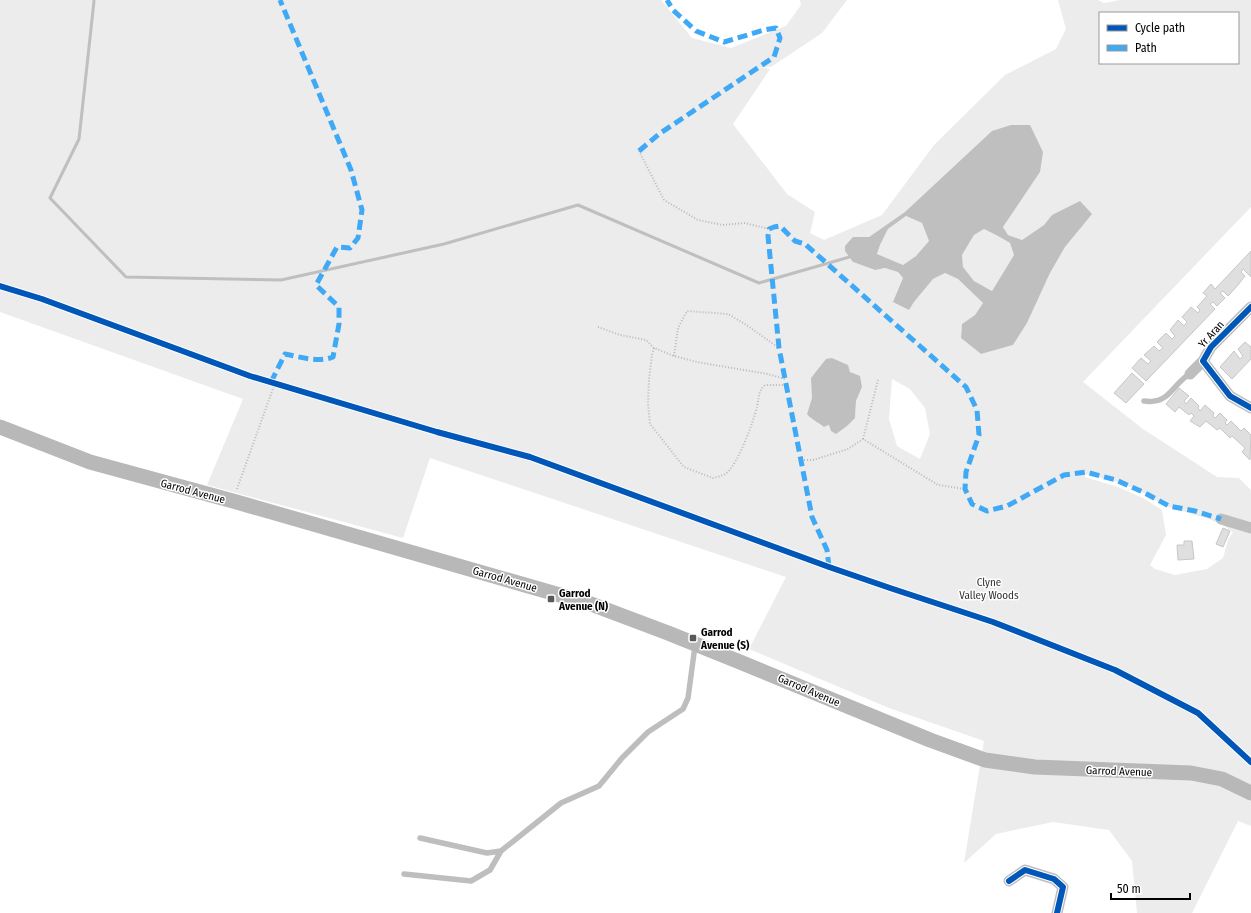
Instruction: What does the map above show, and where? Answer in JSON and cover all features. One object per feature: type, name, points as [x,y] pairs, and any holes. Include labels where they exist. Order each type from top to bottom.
[{"type":"main road","name":"Garrod Avenue","points":[[0,427],[90,462],[233,501],[591,604],[695,644],[930,740],[985,760],[1036,767],[1191,773],[1222,779],[1251,793]]},
{"type":"street","name":"Yr Aran","points":[[1190,374],[1202,361],[1211,347],[1251,307]]},
{"type":"street","name":"Yr Aran","points":[[1202,361],[1230,396],[1251,408]]},
{"type":"street","points":[[1221,519],[1251,528]]},
{"type":"street","points":[[1009,881],[1025,870],[1054,879],[1063,887],[1057,913]]},
{"type":"lane","points":[[1144,401],[1155,402],[1164,398],[1185,376],[1190,374]]},
{"type":"lane","points":[[404,874],[471,881],[490,870],[501,851],[561,803],[599,786],[622,758],[648,732],[683,710],[688,698],[695,644]]},
{"type":"lane","points":[[420,838],[487,853],[501,851]]},
{"type":"path","points":[[639,151],[664,200],[698,220],[723,226],[746,223],[770,229]]},
{"type":"path","points":[[674,356],[678,328],[687,311],[728,314],[779,348]]},
{"type":"path","points":[[598,327],[620,335],[646,340],[654,348],[674,356],[697,362],[768,374],[785,379]]},
{"type":"path","points":[[654,348],[649,379],[648,403],[650,424],[684,467],[708,477],[713,478],[726,473],[737,458],[746,440],[757,408],[760,389],[765,385],[786,385]]},
{"type":"path","points":[[801,460],[813,460],[848,449],[864,439],[878,380]]},
{"type":"path","points":[[233,501],[273,383],[283,385]]},
{"type":"path","points":[[864,439],[938,485],[965,489]]},
{"type":"green space","name":"Clyne Valley Woods","points":[[0,0],[661,0],[692,38],[731,48],[786,26],[801,5],[800,0],[847,0],[822,33],[771,67],[761,67],[770,69],[733,124],[787,194],[815,212],[810,233],[824,240],[882,215],[934,145],[1005,75],[1056,49],[1066,29],[1058,0],[1098,0],[1104,3],[1120,0],[1251,0],[1251,207],[1083,382],[1143,429],[1217,477],[1239,478],[1251,490],[1251,826],[1238,821],[1192,913],[1137,913],[1132,861],[1109,830],[1053,822],[996,834],[964,863],[984,741],[889,708],[749,649],[786,577],[430,458],[403,538],[207,485],[243,399],[0,312]],"holes":[[[1040,172],[1003,227],[1008,235],[1022,240],[1044,225],[1052,215],[1091,214],[1065,247],[1050,273],[1027,323],[1013,345],[981,354],[961,338],[962,324],[975,315],[983,303],[958,279],[945,273],[933,279],[909,310],[900,287],[903,278],[898,272],[885,268],[874,270],[853,262],[853,237],[869,237],[906,212]],[[832,358],[847,365],[850,372],[862,387],[856,401],[855,418],[824,427],[807,414],[812,398]],[[892,379],[910,389],[925,408],[930,434],[920,459],[897,446],[889,419]],[[1085,474],[1117,482],[1140,491],[1165,506],[1209,519],[1223,525],[1233,532],[1228,540],[1223,558],[1207,569],[1175,575],[1155,569],[1150,565],[1166,535],[1162,510],[1143,498],[1118,487],[1085,477]]]},
{"type":"green space","points":[[906,216],[922,223],[929,241],[916,256],[903,265],[877,255],[888,229]]},
{"type":"green space","points":[[984,229],[1010,243],[1014,255],[992,291],[974,281],[963,268],[962,255],[974,235]]},
{"type":"shaded area","points":[[1011,125],[1030,125],[1043,152],[1040,172],[1003,227],[1008,235],[1022,240],[1044,225],[1052,215],[1080,201],[1092,214],[1065,247],[1050,273],[1027,323],[1013,345],[981,354],[961,338],[962,324],[975,315],[983,303],[958,279],[945,273],[933,279],[909,310],[893,302],[903,278],[898,272],[885,268],[875,270],[853,262],[845,251],[845,246],[853,237],[869,237],[905,212],[992,131]],"holes":[[[906,216],[922,223],[929,241],[916,256],[903,265],[877,254],[888,229]],[[984,229],[1010,243],[1014,255],[992,291],[974,281],[963,267],[962,255],[974,235]]]},
{"type":"shaded area","points":[[832,358],[848,365],[850,372],[860,376],[862,387],[856,401],[855,418],[836,434],[831,431],[829,425],[824,427],[807,414],[812,398],[811,378],[826,359]]},
{"type":"building","points":[[1251,251],[1251,277],[1243,269],[1241,272],[1245,276],[1238,285],[1228,296],[1223,291],[1220,293],[1225,298],[1217,306],[1213,302],[1210,304],[1215,309],[1146,381],[1132,368],[1141,358],[1148,364],[1151,361],[1144,355],[1154,346],[1159,351],[1163,348],[1157,342],[1166,333],[1172,339],[1175,336],[1170,330],[1178,320],[1184,326],[1187,322],[1182,317],[1191,307],[1198,313],[1200,310],[1197,307],[1207,296],[1203,293],[1211,284],[1215,289]]},
{"type":"building","points":[[1245,342],[1251,347],[1251,359],[1232,379],[1220,367],[1234,351],[1240,359],[1243,356],[1238,349]]},
{"type":"building","points":[[1132,373],[1144,384],[1126,403],[1114,393]]},
{"type":"building","points":[[1179,388],[1189,396],[1184,401],[1186,404],[1191,398],[1199,406],[1198,408],[1200,411],[1205,405],[1214,413],[1213,416],[1215,418],[1220,413],[1227,420],[1225,423],[1227,425],[1231,421],[1241,431],[1244,428],[1251,435],[1250,460],[1242,452],[1245,448],[1232,436],[1230,438],[1220,428],[1217,430],[1206,421],[1200,427],[1190,421],[1194,416],[1191,413],[1189,415],[1179,407],[1175,412],[1166,404]]},
{"type":"building","points":[[1223,528],[1230,531],[1223,547],[1216,544]]},
{"type":"building","points":[[1184,541],[1192,541],[1194,559],[1178,560],[1177,545],[1184,545]]},
{"type":"waterway","points":[[94,1],[79,139],[50,198],[126,277],[281,280],[444,244],[578,205],[759,283],[853,256]]},
{"type":"marked path","points":[[271,382],[285,354],[315,359],[327,359],[333,357],[339,324],[339,307],[316,285],[337,247],[350,248],[358,238],[362,210],[351,170],[280,0]]},
{"type":"marked path","points":[[639,151],[659,134],[774,57],[780,38],[776,28],[724,42],[696,31],[673,10],[667,0]]},
{"type":"marked path","points":[[829,567],[827,550],[812,517],[779,348],[768,236],[769,229],[780,226],[795,241],[805,244],[966,387],[977,410],[979,435],[966,472],[965,489],[972,504],[987,511],[1007,506],[1064,475],[1086,472],[1116,480],[1169,506],[1195,511],[1221,519]]},
{"type":"cycle path","points":[[0,286],[42,299],[250,376],[437,432],[530,457],[829,567],[993,622],[1115,670],[1198,713],[1251,762]]},
{"type":"cycle path","points":[[1251,307],[1211,347],[1203,361],[1230,396],[1251,408]]},
{"type":"cycle path","points":[[1009,881],[1025,870],[1054,879],[1063,887],[1057,913]]},
{"type":"place","name":"Garrod Avenue (N)","points":[[551,599]]},
{"type":"place","name":"Garrod Avenue (S)","points":[[693,638]]}]
